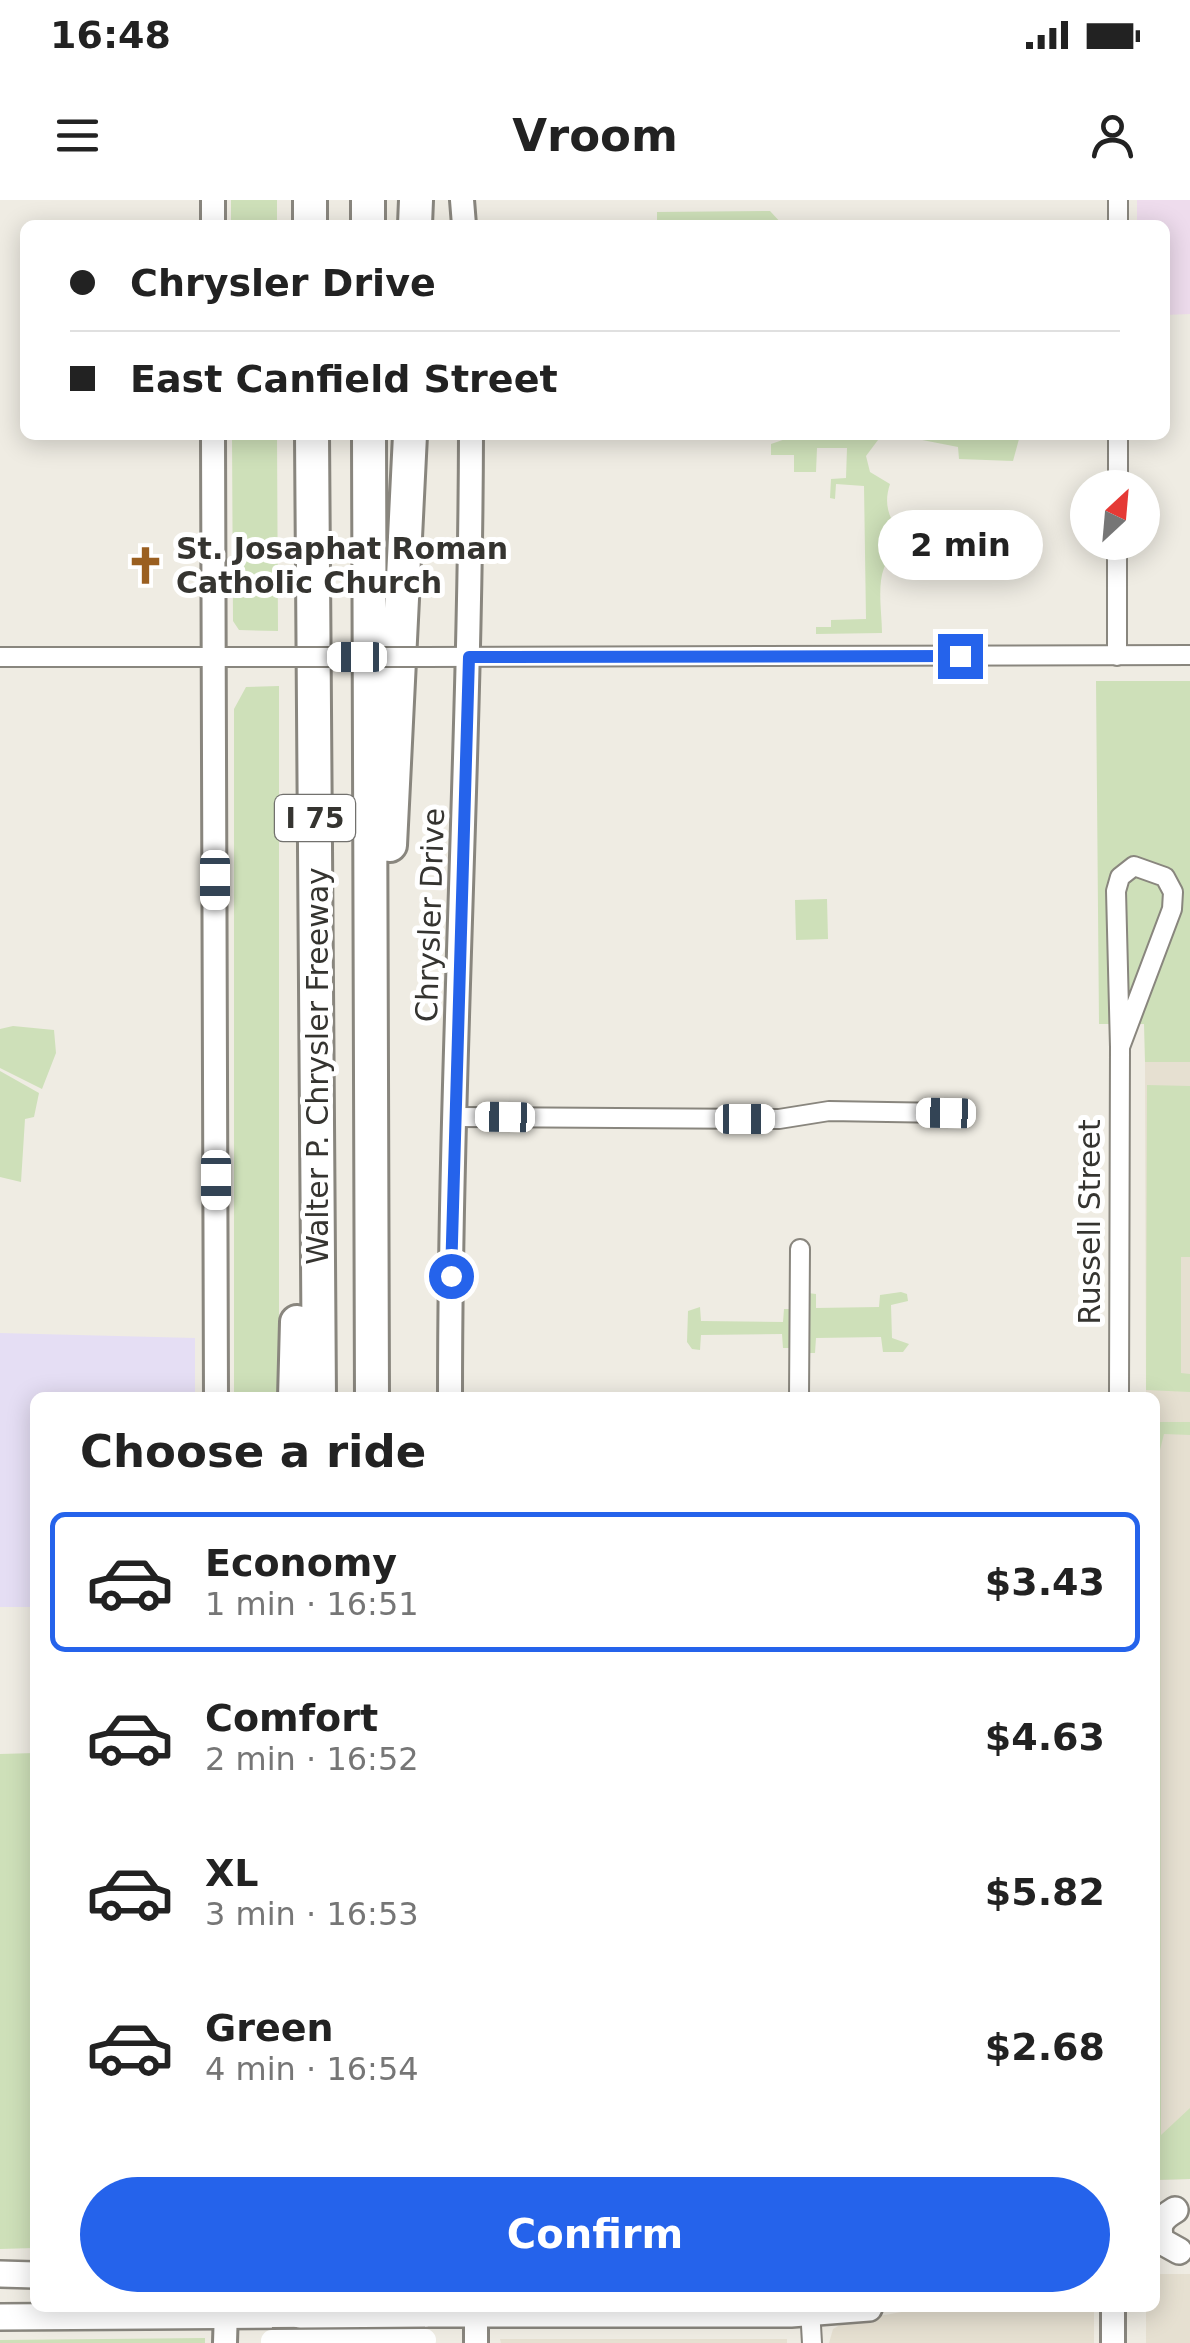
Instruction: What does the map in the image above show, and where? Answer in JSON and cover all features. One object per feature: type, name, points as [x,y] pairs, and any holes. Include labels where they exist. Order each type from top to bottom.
[{"type":"highway","name":"Walter P. Chrysler Freeway","points":[[312,440],[319,1392]]},
{"type":"highway","name":"Walter P. Chrysler Freeway","points":[[369,440],[372,1392]]},
{"type":"highway","points":[[370,947],[391,839],[410,440]]},
{"type":"highway","points":[[295,1392],[298,1280],[319,1202]]},
{"type":"highway","points":[[320,2312],[320,2343]]},
{"type":"highway","points":[[377,2312],[377,2343]]},
{"type":"main road","points":[[0,2274],[30,2274]]},
{"type":"main road","points":[[0,2317],[226,2312],[268,2333],[450,2312]]},
{"type":"street","points":[[213,440],[216,1392]]},
{"type":"street","name":"Chrysler Drive","points":[[450,1392],[453,1116],[469,657],[471,440]]},
{"type":"street","points":[[1118,440],[1118,470]]},
{"type":"street","points":[[1117,560],[1118,656]]},
{"type":"street","points":[[0,657],[1190,656]]},
{"type":"street","name":"Russell Street","points":[[1120,1047],[1172,909],[1173,892],[1165,877],[1150,868],[1134,866],[1120,877],[1116,891],[1120,1392]]},
{"type":"street","points":[[453,1116],[779,1119],[830,1111],[946,1113]]},
{"type":"street","points":[[799,1392],[800,1249]]},
{"type":"street","points":[[225,2343],[226,2312]]},
{"type":"street","points":[[476,2312],[476,2343]]},
{"type":"street","points":[[811,2312],[812,2343]]},
{"type":"street","points":[[1113,2343],[1114,2312]]},
{"type":"street","points":[[268,2333],[433,2341]]},
{"type":"shaded area","points":[[1137,200],[1190,200],[1190,314],[1170,315],[1170,220],[1137,220]]},
{"type":"shaded area","points":[[1145,1062],[1190,1062],[1190,2179],[1160,2180],[1160,1392],[1146,1392]]},
{"type":"shaded area","points":[[0,1333],[195,1338],[195,1392],[30,1392],[30,1607],[0,1607]]},
{"type":"shaded area","points":[[1160,2274],[1190,2274],[1190,2343],[1146,2343],[1146,2312],[1160,2312]]},
{"type":"shaded area","points":[[901,2312],[1094,2312],[1094,2343],[829,2343],[833,2329],[845,2322]]},
{"type":"shaded area","points":[[500,2339],[787,2339],[787,2343],[501,2343]]},
{"type":"green space","points":[[231,200],[277,200],[277,220],[231,220]]},
{"type":"green space","points":[[770,211],[778,220],[657,220],[657,212]]},
{"type":"green space","points":[[232,440],[277,440],[278,631],[239,630],[233,621]]},
{"type":"green space","points":[[783,440],[878,440],[866,456],[870,472],[890,484],[888,509],[901,532],[921,532],[915,545],[893,557],[884,568],[880,591],[882,633],[816,634],[816,627],[831,627],[831,620],[866,619],[864,486],[836,484],[835,499],[830,498],[831,479],[846,478],[847,448],[817,448],[816,472],[794,472],[794,455],[771,455],[771,444]]},
{"type":"green space","points":[[922,440],[1019,440],[1013,461],[959,459],[958,447]]},
{"type":"green space","points":[[1096,681],[1190,681],[1190,1062],[1145,1062],[1144,1024],[1099,1024]]},
{"type":"green space","points":[[279,686],[279,1392],[234,1392],[234,709],[246,687]]},
{"type":"green space","points":[[827,899],[828,939],[796,940],[795,900]]},
{"type":"green space","points":[[13,1026],[54,1030],[56,1053],[42,1089],[0,1068],[0,1029]]},
{"type":"green space","points":[[0,1071],[39,1093],[34,1117],[25,1119],[21,1182],[0,1177]]},
{"type":"green space","points":[[1147,1085],[1190,1086],[1190,1257],[1181,1257],[1181,1373],[1190,1374],[1190,1392],[1146,1390]]},
{"type":"green space","points":[[808,1293],[816,1294],[816,1308],[879,1307],[880,1295],[907,1294],[908,1301],[891,1305],[892,1338],[909,1344],[903,1352],[883,1352],[881,1337],[816,1338],[815,1353],[808,1353]]},
{"type":"green space","points":[[700,1307],[701,1321],[783,1322],[784,1309],[792,1309],[792,1348],[783,1348],[782,1334],[701,1335],[700,1350],[692,1349],[687,1342],[688,1311]]},
{"type":"green space","points":[[1160,1422],[1190,1422],[1190,1435],[1164,1434],[1160,1450]]},
{"type":"green space","points":[[1160,1450],[1161,2135],[1190,2108],[1190,2179],[1160,2180]]},
{"type":"green space","points":[[30,1753],[30,2248],[0,2249],[0,1754]]},
{"type":"green space","points":[[205,2338],[205,2343],[0,2343],[0,2340]]},
{"type":"place","name":"St. Josaphat Roman Catholic Church","points":[[146,565]]},
{"type":"route","points":[[451,1276],[469,657],[960,656]]}]
